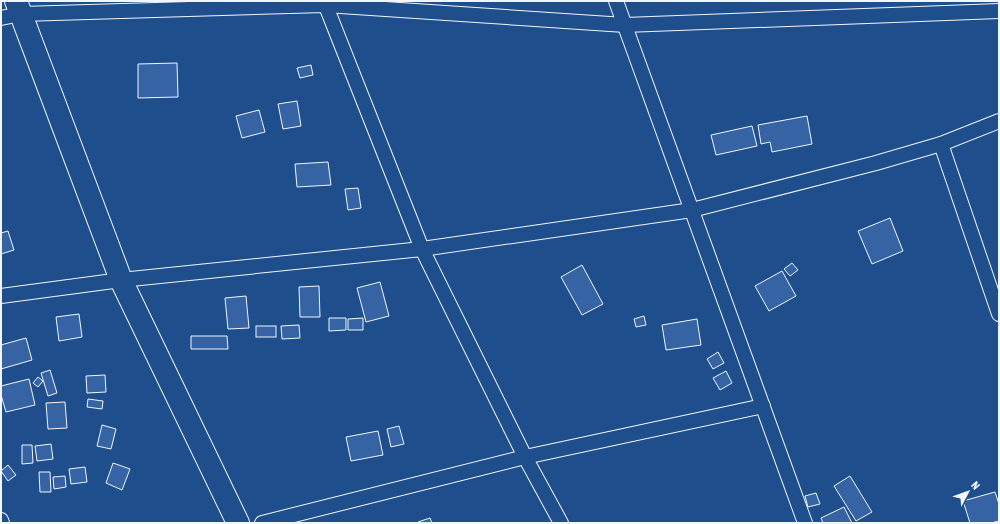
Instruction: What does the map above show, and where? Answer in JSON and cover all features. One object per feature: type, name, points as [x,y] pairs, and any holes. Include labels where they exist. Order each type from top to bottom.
[{"type":"highway","points":[[13,11],[122,280],[238,523]]},
{"type":"street","points":[[616,1],[805,523]]},
{"type":"street","points":[[325,3],[422,249],[525,457],[561,523]]},
{"type":"street","points":[[13,11],[325,3],[625,25],[999,11]]},
{"type":"street","points":[[1,296],[122,280],[422,249],[692,210],[876,163],[941,144],[999,121]]},
{"type":"street","points":[[941,144],[999,314]]},
{"type":"street","points":[[262,523],[525,457],[763,406]]},
{"type":"building","points":[[177,63],[178,97],[138,98],[138,64]]},
{"type":"building","points":[[311,65],[313,75],[300,78],[297,68]]},
{"type":"building","points":[[297,101],[301,126],[283,129],[278,104]]},
{"type":"building","points":[[259,110],[265,132],[242,138],[236,116]]},
{"type":"building","points":[[807,116],[812,144],[772,152],[770,142],[761,144],[758,125]]},
{"type":"building","points":[[752,126],[757,146],[716,155],[711,135]]},
{"type":"building","points":[[328,162],[331,185],[297,187],[295,164]]},
{"type":"building","points":[[358,188],[361,208],[348,210],[345,189]]},
{"type":"building","points":[[890,218],[903,251],[872,264],[858,231]]},
{"type":"building","points":[[8,231],[14,250],[1,254],[1,233]]},
{"type":"building","points":[[792,263],[798,270],[790,276],[784,269]]},
{"type":"building","points":[[582,265],[603,304],[582,315],[561,277]]},
{"type":"building","points":[[782,271],[796,296],[769,311],[755,286]]},
{"type":"building","points":[[380,282],[389,316],[366,322],[357,288]]},
{"type":"building","points":[[319,286],[320,317],[300,317],[299,287]]},
{"type":"building","points":[[246,296],[249,328],[228,329],[225,298]]},
{"type":"building","points":[[79,314],[82,337],[59,341],[56,317]]},
{"type":"building","points":[[644,316],[646,325],[636,327],[634,319]]},
{"type":"building","points":[[329,318],[346,318],[346,330],[329,331]]},
{"type":"building","points":[[363,318],[363,330],[348,330],[348,319]]},
{"type":"building","points":[[697,319],[701,345],[666,350],[662,325]]},
{"type":"building","points":[[299,325],[300,338],[282,339],[281,326]]},
{"type":"building","points":[[256,326],[276,326],[276,337],[256,337]]},
{"type":"building","points":[[191,336],[227,336],[228,349],[191,349]]},
{"type":"building","points":[[26,338],[32,360],[1,369],[1,345]]},
{"type":"building","points":[[718,352],[724,363],[713,369],[707,359]]},
{"type":"building","points":[[50,370],[57,393],[48,396],[41,373]]},
{"type":"building","points":[[726,371],[732,383],[720,390],[713,378]]},
{"type":"building","points":[[105,375],[106,392],[87,393],[86,376]]},
{"type":"building","points":[[38,377],[43,381],[38,387],[33,383]]},
{"type":"building","points":[[29,379],[35,405],[6,412],[1,395],[1,386]]},
{"type":"building","points":[[88,399],[103,401],[102,409],[87,407]]},
{"type":"building","points":[[65,402],[67,428],[48,429],[46,403]]},
{"type":"building","points":[[102,425],[116,429],[111,449],[97,446]]},
{"type":"building","points":[[399,426],[404,444],[391,447],[387,429]]},
{"type":"building","points":[[378,431],[383,455],[351,461],[346,437]]},
{"type":"building","points":[[51,444],[53,459],[37,461],[35,446]]},
{"type":"building","points":[[22,445],[32,445],[33,463],[22,464]]},
{"type":"building","points":[[113,463],[130,469],[122,490],[106,483]]},
{"type":"building","points":[[8,465],[16,475],[8,481],[1,471]]},
{"type":"building","points":[[85,467],[87,482],[71,484],[69,469]]},
{"type":"building","points":[[39,472],[50,472],[51,492],[40,492]]},
{"type":"building","points":[[65,476],[66,487],[54,489],[53,477]]},
{"type":"building","points":[[850,476],[872,512],[856,521],[834,486]]},
{"type":"building","points":[[995,492],[999,504],[999,521],[991,523],[970,523],[963,501]]},
{"type":"building","points":[[816,493],[820,504],[808,507],[805,496]]},
{"type":"building","points":[[844,507],[852,523],[823,523],[821,518]]},
{"type":"building","points":[[430,518],[432,523],[418,523],[418,522]]}]
